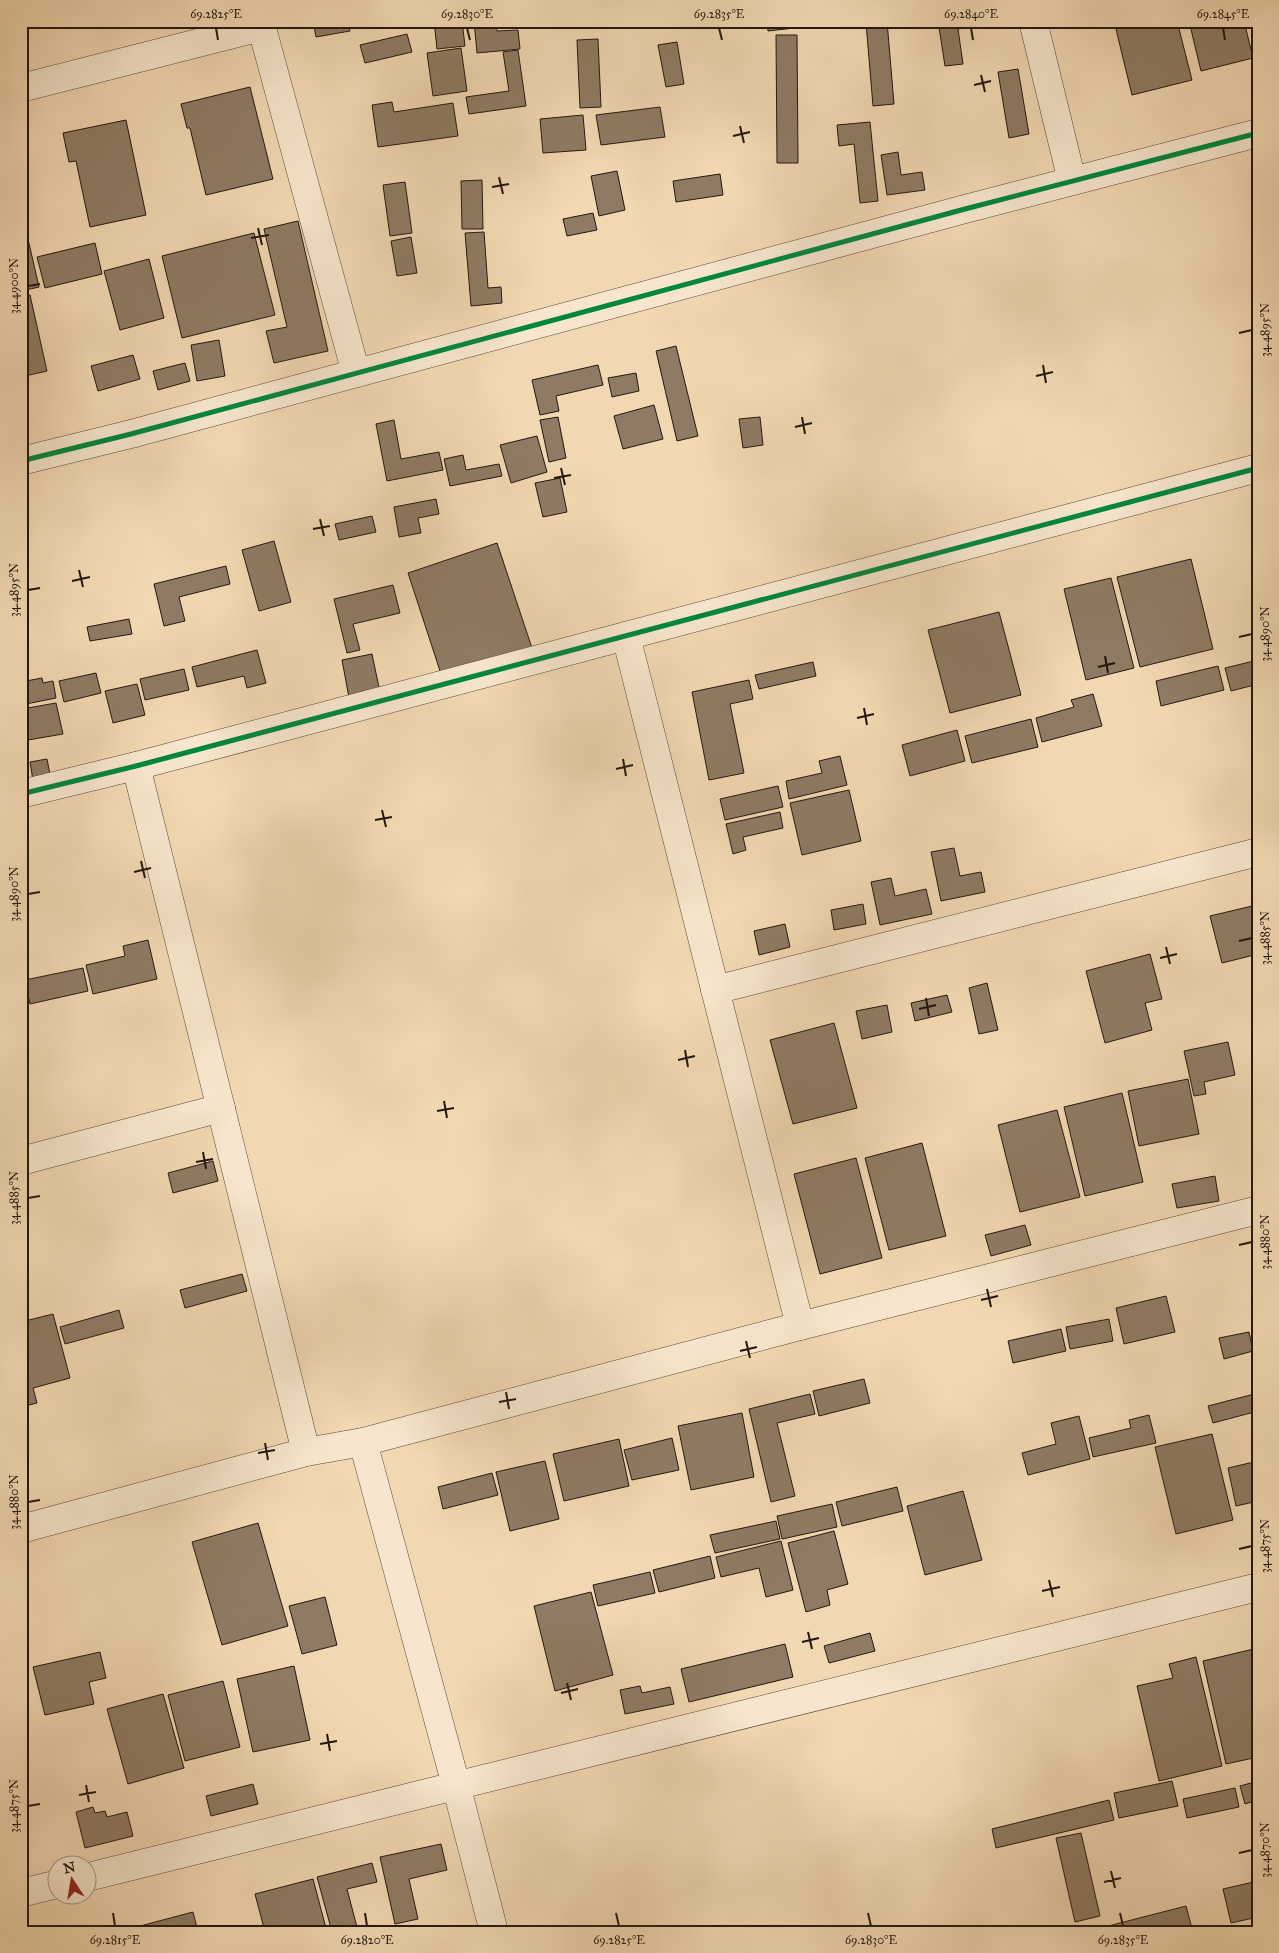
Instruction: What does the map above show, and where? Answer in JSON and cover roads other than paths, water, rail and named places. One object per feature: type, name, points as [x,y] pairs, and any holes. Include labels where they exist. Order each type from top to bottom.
[{"type":"street","points":[[1033,21],[1072,181]]},
{"type":"street","points":[[21,88],[261,24],[356,373]]},
{"type":"street","points":[[21,461],[131,434],[1072,181],[1258,133]]},
{"type":"street","points":[[21,794],[136,766],[1258,468]]},
{"type":"street","points":[[626,636],[800,1326]]},
{"type":"street","points":[[136,766],[306,1452]]},
{"type":"street","points":[[715,990],[1258,852]]},
{"type":"street","points":[[21,1161],[221,1108]]},
{"type":"street","points":[[21,1529],[306,1452],[363,1442],[800,1326],[1258,1210]]},
{"type":"street","points":[[363,1442],[494,1932]]},
{"type":"street","points":[[98,1874],[1258,1587]]},
{"type":"street","points":[[21,1893],[48,1886]]}]
